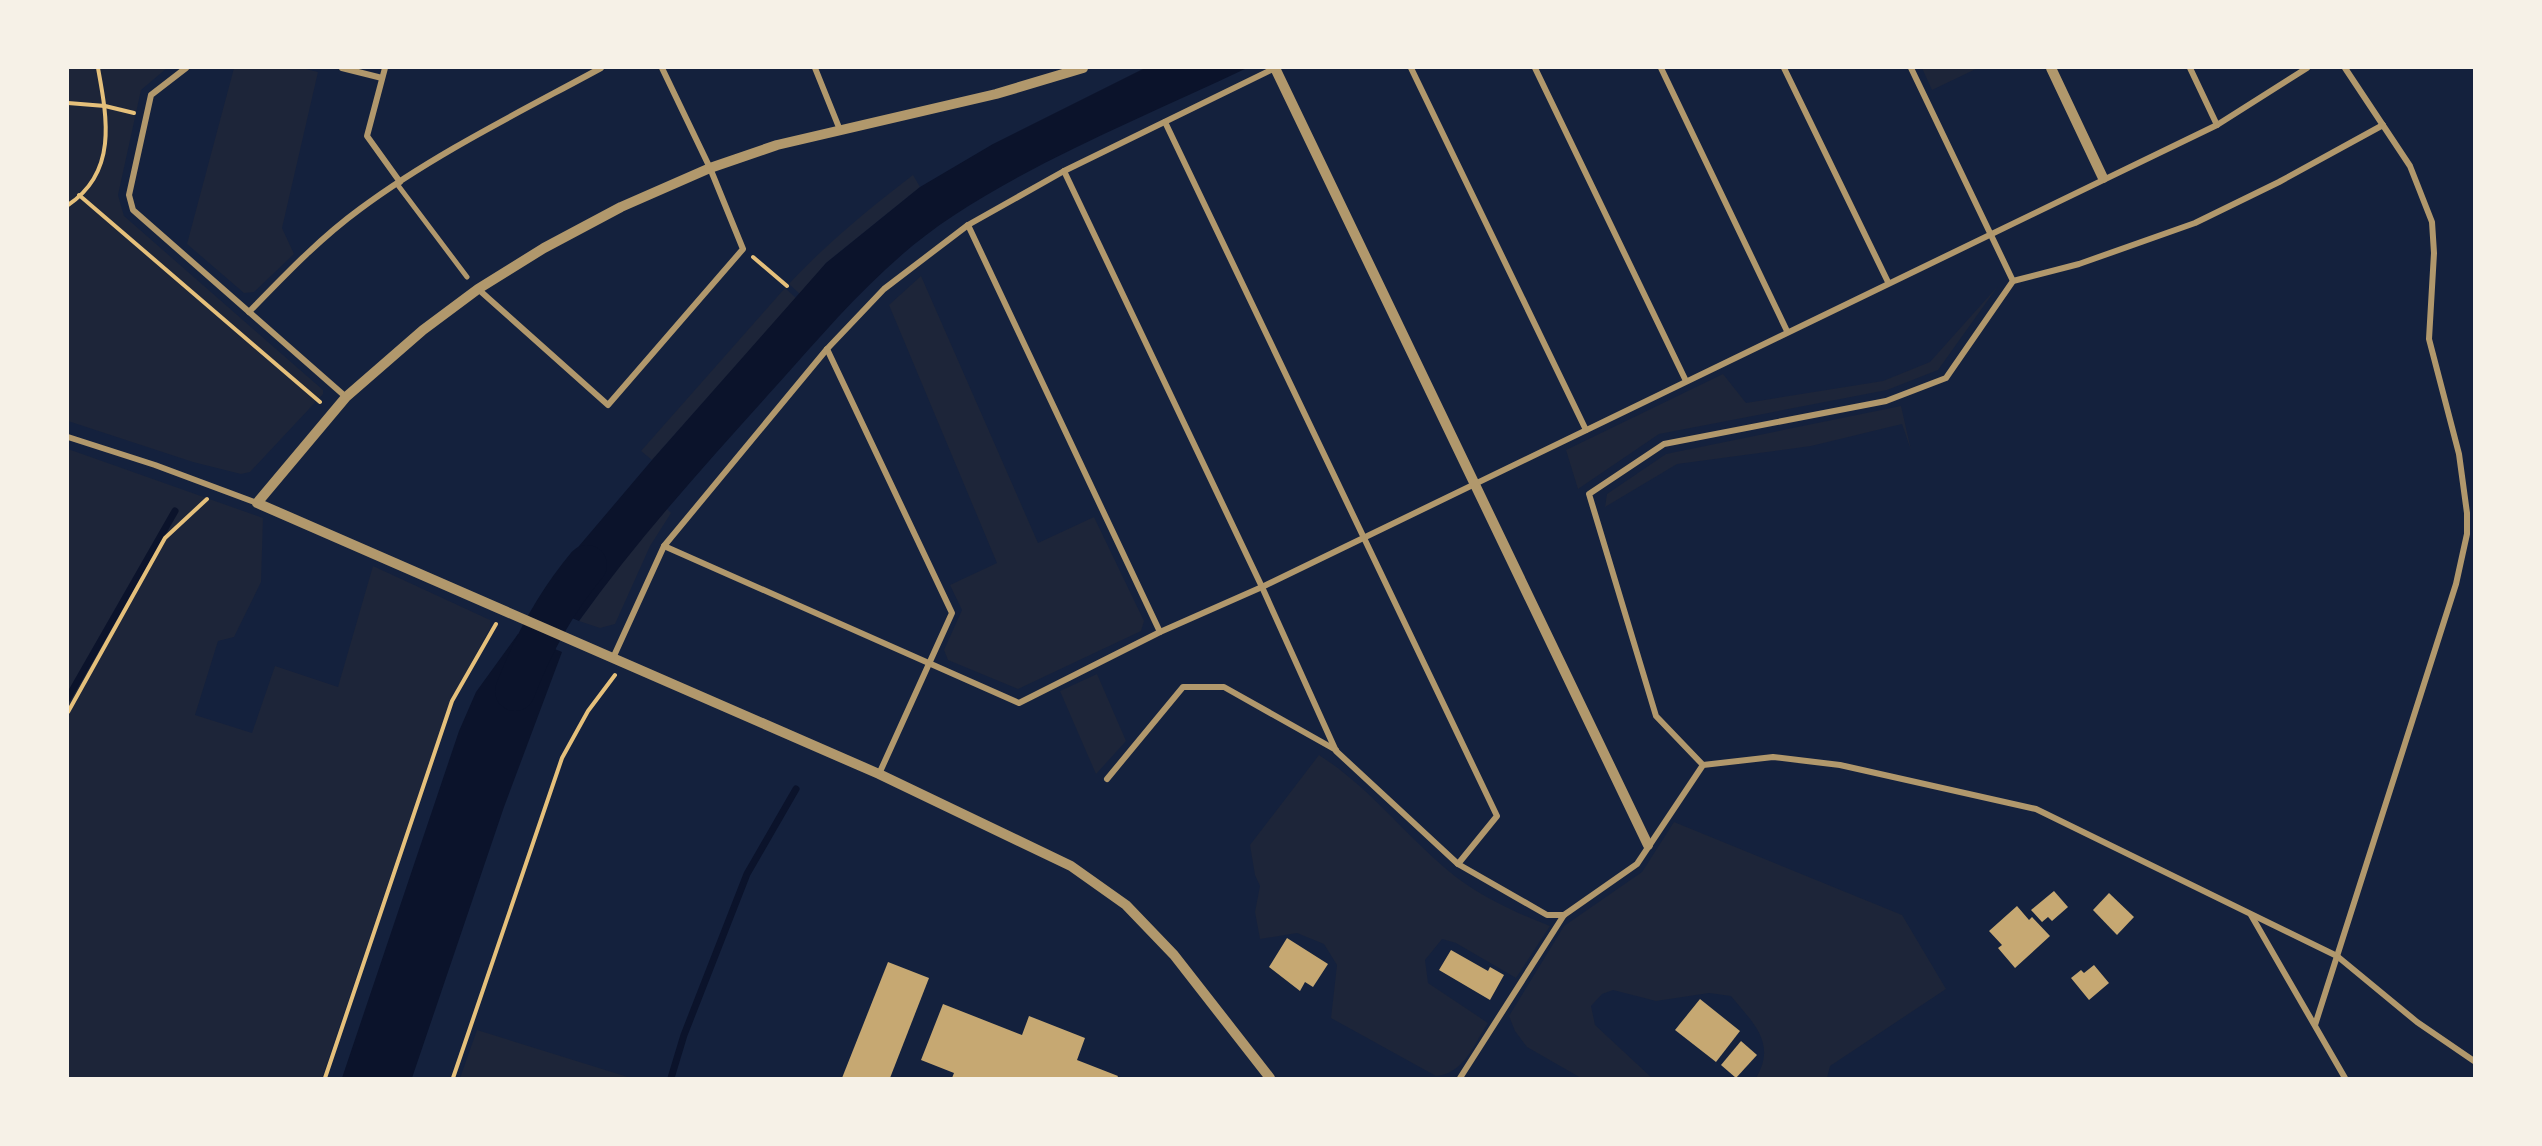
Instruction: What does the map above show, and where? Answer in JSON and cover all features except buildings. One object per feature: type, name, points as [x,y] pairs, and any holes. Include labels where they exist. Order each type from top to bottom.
[{"type":"street","points":[[186,68],[151,95],[129,195],[133,210],[346,397]]},
{"type":"street","points":[[342,68],[382,78]]},
{"type":"street","points":[[385,68],[367,136],[467,278]]},
{"type":"street","points":[[249,312],[292,268],[359,210],[398,183],[473,138],[601,68]]},
{"type":"street","points":[[478,289],[608,405],[743,249],[710,168],[662,68]]},
{"type":"street","points":[[815,68],[840,130]]},
{"type":"street","points":[[257,503],[346,397],[423,330],[478,289],[544,248],[621,207],[710,168],[777,145],[996,94],[1083,68]]},
{"type":"street","points":[[613,658],[664,546],[827,349],[884,289],[968,225],[1064,171],[1275,68],[1648,845]]},
{"type":"street","points":[[1411,68],[1586,430]]},
{"type":"street","points":[[1535,68],[1686,381]]},
{"type":"street","points":[[1661,68],[1787,331]]},
{"type":"street","points":[[1784,68],[1888,282]]},
{"type":"street","points":[[1911,68],[2013,281]]},
{"type":"street","points":[[2051,68],[2103,178]]},
{"type":"street","points":[[2190,68],[2217,125]]},
{"type":"street","points":[[664,546],[1019,703],[1160,632],[1262,587],[1888,282],[2217,125],[2307,68]]},
{"type":"street","points":[[2315,1025],[2456,584],[2467,534],[2459,454],[2429,339],[2434,263],[2432,222],[2410,166],[2345,68]]},
{"type":"street","points":[[1165,122],[1497,816],[1458,864]]},
{"type":"street","points":[[1703,765],[1656,716],[1589,494],[1664,444],[1886,401],[1946,378],[2013,281],[2079,264],[2195,223],[2279,182],[2384,124]]},
{"type":"street","points":[[1064,171],[1262,587],[1336,751]]},
{"type":"street","points":[[968,225],[1160,632]]},
{"type":"street","points":[[827,349],[952,613],[879,774]]},
{"type":"street","points":[[68,437],[257,503],[879,774],[1071,866],[1126,905],[1174,955],[1270,1078]]},
{"type":"street","points":[[1107,779],[1183,687],[1224,687],[1336,751],[1458,864],[1547,915],[1564,915]]},
{"type":"street","points":[[1460,1078],[1564,915],[1637,864],[1703,765],[1773,757],[1840,765],[2036,809],[2337,956],[2417,1022],[2475,1061]]},
{"type":"street","points":[[2250,914],[2345,1078]]},
{"type":"path","points":[[68,205],[79,195],[100,166],[107,143],[105,106],[98,68]]},
{"type":"path","points":[[68,103],[105,106],[147,116]]},
{"type":"path","points":[[79,195],[320,402]]},
{"type":"path","points":[[743,249],[787,286]]},
{"type":"path","points":[[68,712],[165,538],[219,489]]},
{"type":"path","points":[[325,1078],[452,701],[509,613]]},
{"type":"path","points":[[453,1078],[562,758],[588,711],[624,663]]},
{"type":"shaded area","points":[[68,68],[167,68],[141,90],[118,195],[124,216],[323,390],[323,394],[250,472],[241,474],[193,462],[68,421]]},
{"type":"shaded area","points":[[234,68],[302,68],[318,72],[282,228],[294,254],[254,292],[244,293],[187,244]]},
{"type":"shaded area","points":[[1145,68],[1247,68],[1060,155],[988,194],[928,234],[881,273],[859,295],[725,443],[675,500],[579,621],[536,603],[568,559],[652,460],[826,263],[920,187],[993,144]]},
{"type":"shaded area","points":[[1922,68],[1978,68],[1932,90]]},
{"type":"shaded area","points":[[913,175],[920,187],[826,263],[800,294],[789,284],[818,254]]},
{"type":"shaded area","points":[[921,276],[1038,543],[1094,517],[1144,621],[1141,631],[1018,689],[948,660],[944,650],[962,610],[950,585],[997,563],[889,305]]},
{"type":"shaded area","points":[[1998,286],[1938,370],[1887,390],[1659,434],[1578,489],[1566,450],[1723,374],[1746,403],[1883,381],[1930,362]]},
{"type":"shaded area","points":[[785,288],[796,298],[652,460],[641,451]]},
{"type":"shaded area","points":[[1901,406],[1911,450],[1902,424],[1811,446],[1677,464],[1605,507],[1607,494],[1666,454]]},
{"type":"shaded area","points":[[68,449],[263,518],[261,582],[234,637],[218,641],[195,715],[252,733],[275,666],[338,687],[373,566],[490,620],[490,628],[447,710],[322,1078],[68,1078],[68,704],[91,664],[80,672],[68,694]]},
{"type":"shaded area","points":[[666,508],[671,513],[650,546],[615,624],[600,628],[579,621],[621,563]]},
{"type":"shaded area","points":[[518,634],[562,652],[504,807],[412,1078],[342,1078],[459,731],[476,692]]},
{"type":"shaded area","points":[[1097,674],[1126,741],[1096,774],[1060,691]]},
{"type":"shaded area","points":[[1319,755],[1373,798],[1456,877],[1501,905],[1550,926],[1516,978],[1456,943],[1442,939],[1425,960],[1428,983],[1488,1023],[1467,1057],[1454,1070],[1446,1074],[1436,1076],[1331,1018],[1337,965],[1324,944],[1297,933],[1260,939],[1255,912],[1260,886],[1255,875],[1250,845]]},
{"type":"shaded area","points":[[1674,822],[1902,915],[1946,989],[1830,1066],[1827,1078],[1756,1078],[1762,1066],[1764,1054],[1760,1034],[1731,996],[1709,993],[1656,1001],[1613,990],[1602,994],[1591,1006],[1595,1025],[1652,1078],[1581,1078],[1527,1047],[1515,1031],[1509,1016],[1564,926],[1642,872]]},
{"type":"shaded area","points":[[477,1030],[631,1078],[460,1078]]},
{"type":"waterway","points":[[68,698],[175,511]]},
{"type":"waterway","points":[[515,691],[546,625],[565,594],[587,565]]},
{"type":"waterway","points":[[671,1078],[684,1035],[747,874],[796,789]]}]
